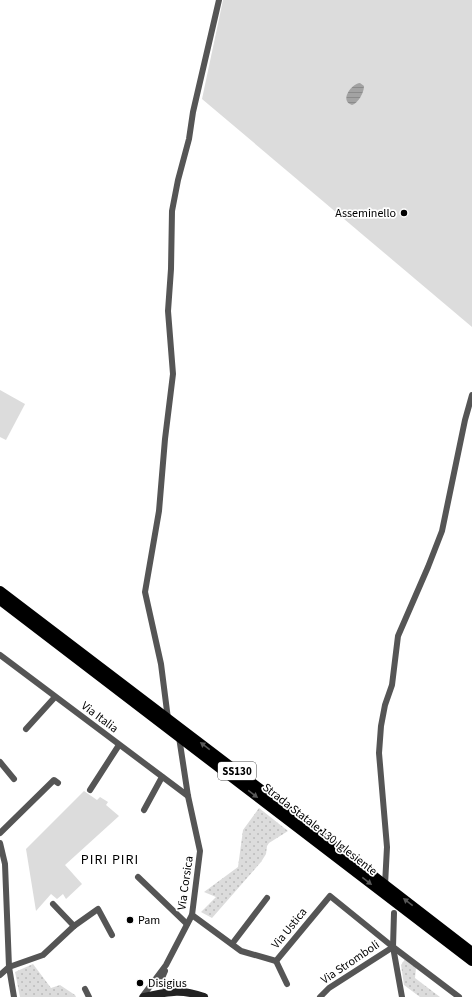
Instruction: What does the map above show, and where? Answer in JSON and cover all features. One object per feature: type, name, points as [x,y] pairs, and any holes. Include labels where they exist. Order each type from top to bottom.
[{"type":"main road","name":"Strada Statale 130 Iglesiente","points":[[0,591],[472,952]]},
{"type":"main road","name":"Strada Statale 130 Iglesiente","points":[[0,600],[472,962]]},
{"type":"street","points":[[168,719],[161,664],[145,592],[159,511],[165,439],[174,374],[168,311],[171,269],[172,211],[219,0]]},
{"type":"street","points":[[385,885],[387,847],[379,753],[381,726],[385,705],[392,685],[398,636],[442,531],[465,420],[472,395]]},
{"type":"street","name":"Via Italia","points":[[0,655],[188,796]]},
{"type":"street","points":[[26,728],[55,697]]},
{"type":"street","name":"Via Corsica","points":[[143,997],[166,965],[192,915],[200,851],[188,796],[179,737]]},
{"type":"street","points":[[90,790],[119,745]]},
{"type":"street","points":[[0,762],[14,779]]},
{"type":"street","points":[[144,810],[162,777]]},
{"type":"street","points":[[0,833],[54,780],[58,783]]},
{"type":"street","points":[[0,846],[5,864],[9,967],[14,997]]},
{"type":"street","points":[[138,877],[187,924]]},
{"type":"street","name":"Via Ustica","points":[[192,915],[241,951],[276,961],[330,896],[393,946]]},
{"type":"street","points":[[232,944],[267,898]]},
{"type":"street","points":[[53,904],[74,926]]},
{"type":"street","points":[[0,975],[9,967],[43,955],[74,926],[98,909],[112,936]]},
{"type":"street","points":[[394,913],[393,946],[402,997]]},
{"type":"street","points":[[393,946],[458,997]]},
{"type":"street","name":"Via Stromboli","points":[[320,997],[329,988],[393,946]]},
{"type":"street","points":[[276,961],[287,984]]},
{"type":"street","points":[[157,995],[166,965]]},
{"type":"street","points":[[162,980],[167,990],[191,992],[204,997]]},
{"type":"street","points":[[85,989],[89,997]]},
{"type":"street","points":[[143,997],[173,991]]},
{"type":"shaded area","name":"Asseminello","points":[[223,0],[472,0],[472,327],[202,99]]},
{"type":"shaded area","points":[[360,83],[364,86],[363,92],[358,100],[352,105],[348,103],[346,97],[353,86]]},
{"type":"shaded area","points":[[0,390],[25,404],[6,440],[0,437]]},
{"type":"shaded area","points":[[84,791],[97,800],[100,797],[108,802],[106,805],[119,816],[65,865],[82,884],[66,899],[63,894],[57,899],[51,894],[36,911],[26,849]]},
{"type":"shaded area","points":[[259,808],[288,831],[269,843],[266,854],[261,862],[212,918],[201,912],[216,897],[204,892],[238,867],[243,830]]},
{"type":"shaded area","points":[[405,959],[416,968],[415,978],[440,997],[420,997],[404,985],[401,965]]},
{"type":"shaded area","points":[[33,964],[51,988],[60,985],[76,997],[20,997],[15,972]]},
{"type":"place","name":"Asseminello","points":[[404,213]]},
{"type":"place","name":"Pam","points":[[130,920]]},
{"type":"place","name":"Disigius","points":[[140,983]]},
{"type":"district","name":"PIRI PIRI","points":[[110,859]]}]
